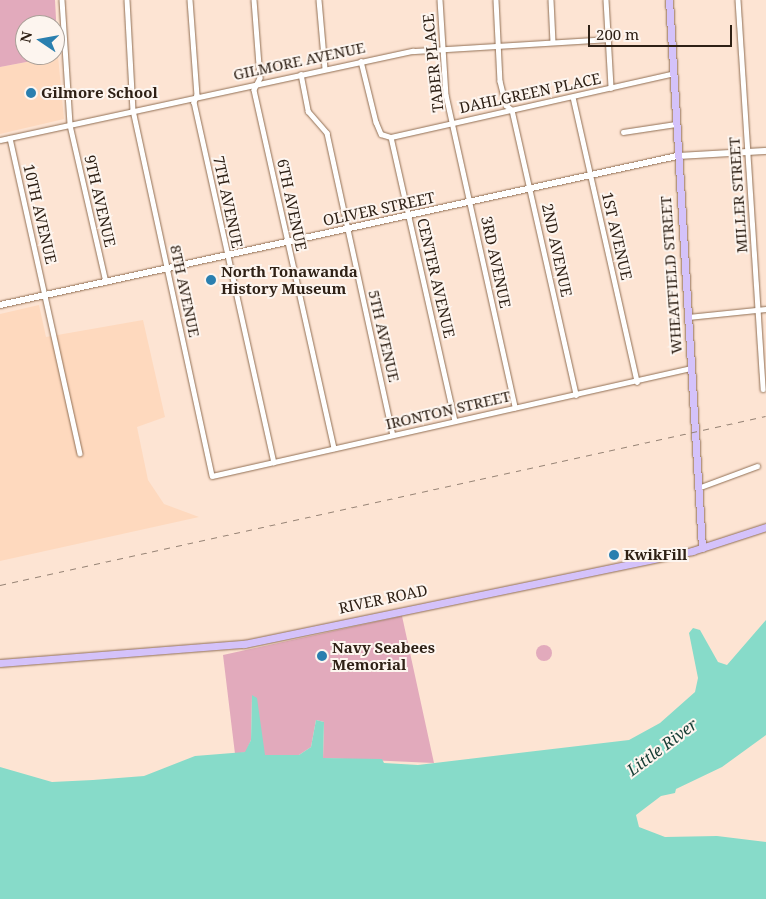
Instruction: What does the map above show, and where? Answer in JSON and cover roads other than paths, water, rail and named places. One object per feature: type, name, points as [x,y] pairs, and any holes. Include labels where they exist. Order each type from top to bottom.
[{"type":"main road","name":"WHEATFIELD STREET","points":[[669,0],[702,548]]},
{"type":"main road","name":"OLIVER STREET","points":[[0,305],[677,156],[766,151]]},
{"type":"main road","name":"RIVER ROAD","points":[[0,663],[244,644],[702,548],[766,527]]},
{"type":"street","name":"9TH AVENUE","points":[[62,0],[70,125],[106,282]]},
{"type":"street","name":"8TH AVENUE","points":[[127,0],[133,110],[212,476]]},
{"type":"street","name":"7TH AVENUE","points":[[190,0],[197,96],[194,102],[274,462]]},
{"type":"street","name":"6TH AVENUE","points":[[254,0],[260,78],[254,90],[334,448]]},
{"type":"street","points":[[319,0],[324,68]]},
{"type":"street","name":"TABER PLACE","points":[[440,0],[442,48],[452,123]]},
{"type":"street","name":"2ND AVENUE","points":[[496,0],[500,81],[506,105],[512,110],[531,188],[576,395]]},
{"type":"street","points":[[551,0],[553,42]]},
{"type":"street","points":[[606,0],[611,88]]},
{"type":"street","name":"MILLER STREET","points":[[738,0],[763,389]]},
{"type":"street","name":"GILMORE AVENUE","points":[[0,140],[361,61],[442,48],[608,39]]},
{"type":"street","name":"CENTER AVENUE","points":[[361,61],[376,122],[381,134],[391,138],[456,421]]},
{"type":"street","name":"DAHLGREEN PLACE","points":[[391,138],[674,73]]},
{"type":"street","name":"5TH AVENUE","points":[[301,74],[308,111],[327,133],[393,435]]},
{"type":"street","name":"1ST AVENUE","points":[[573,97],[636,382]]},
{"type":"street","name":"3RD AVENUE","points":[[452,123],[515,407]]},
{"type":"street","points":[[623,132],[675,124]]},
{"type":"street","name":"10TH AVENUE","points":[[10,138],[80,452]]},
{"type":"street","points":[[687,317],[766,309]]},
{"type":"street","name":"IRONTON STREET","points":[[212,476],[515,407],[636,382],[690,368]]},
{"type":"street","points":[[698,488],[757,466]]},
{"type":"water","name":"Little River","points":[[766,620],[766,735],[722,767],[676,789],[675,793],[661,796],[636,815],[639,827],[665,837],[717,836],[766,842],[766,899],[0,899],[0,767],[52,782],[93,780],[144,776],[195,756],[245,752],[251,740],[252,695],[257,698],[265,755],[299,755],[311,747],[316,720],[324,722],[323,758],[382,759],[384,763],[418,765],[629,740],[660,723],[695,692],[698,678],[689,633],[693,628],[700,630],[718,662],[727,665]]},
{"type":"railway","points":[[0,585],[766,416]]},
{"type":"place","name":"Gilmore School","points":[[31,93]]},
{"type":"place","name":"North Tonawanda History Museum","points":[[211,280]]},
{"type":"place","name":"KwikFill","points":[[614,555]]},
{"type":"place","name":"Navy Seabees Memorial","points":[[322,656]]}]
